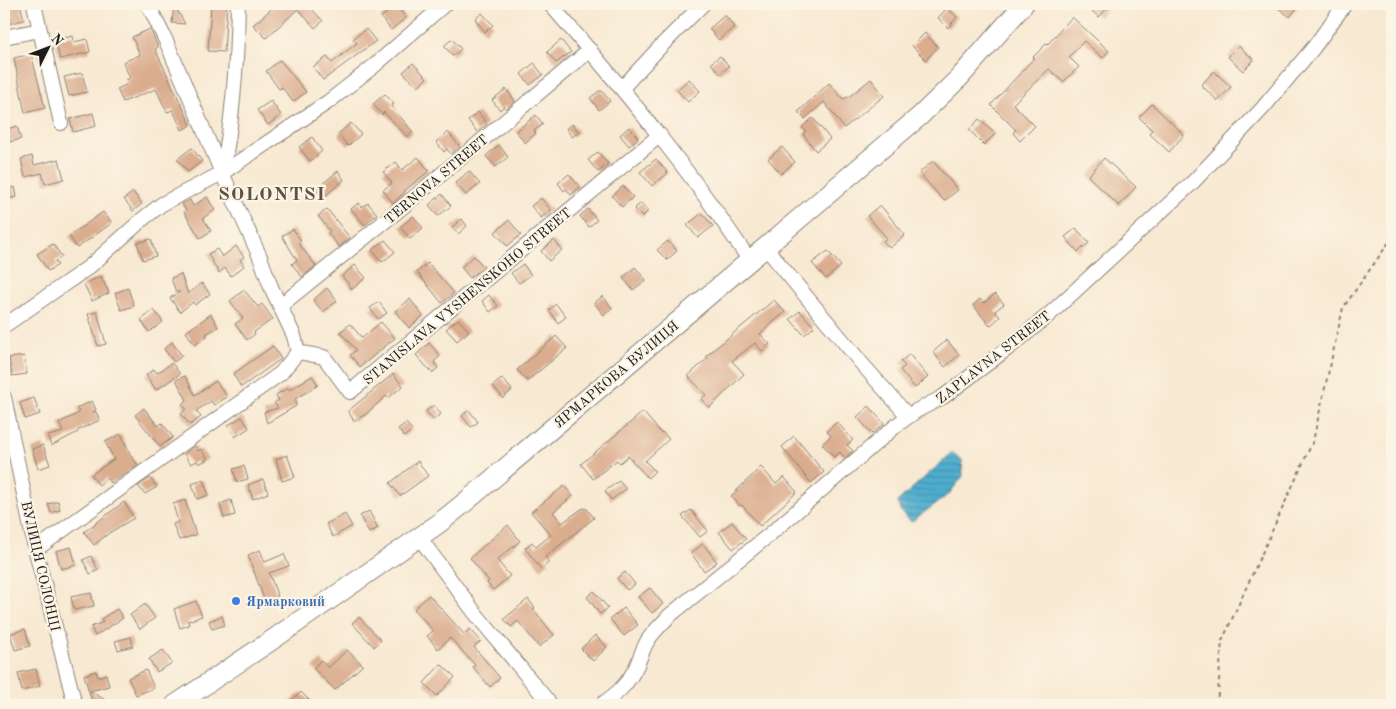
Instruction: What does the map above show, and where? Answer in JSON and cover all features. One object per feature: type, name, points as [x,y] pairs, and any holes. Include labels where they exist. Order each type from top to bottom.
[{"type":"main road","name":"ЯРМАРКОВА ВУЛИЦЯ","points":[[175,705],[283,632],[463,504],[939,99],[1024,4]]},
{"type":"street","points":[[34,4],[61,123]]},
{"type":"street","points":[[35,548],[42,545],[281,373],[298,352],[294,336],[271,287],[260,257],[167,43],[148,4]]},
{"type":"street","points":[[4,326],[89,267],[162,204],[222,173],[328,102],[374,66],[445,4]]},
{"type":"street","points":[[550,4],[622,88],[660,136],[703,192],[750,261]]},
{"type":"street","points":[[622,88],[670,36],[704,4]]},
{"type":"street","name":"ZAPLAVNA STREET","points":[[601,705],[617,694],[626,684],[648,640],[662,624],[908,416],[943,397],[1016,342],[1193,182],[1232,143],[1287,79],[1345,4]]},
{"type":"street","points":[[222,173],[230,123],[243,5]]},
{"type":"street","points":[[4,37],[40,30]]},
{"type":"street","name":"TERNOVA STREET","points":[[280,306],[590,50]]},
{"type":"street","name":"STANISLAVA VYSHENSKOHO STREET","points":[[298,352],[324,357],[350,392],[660,136]]},
{"type":"street","points":[[766,248],[908,416]]},
{"type":"street","name":"ВУЛИЦЯ СОЛОНЦІ","points":[[4,397],[35,548],[75,705]]},
{"type":"street","points":[[419,537],[475,613],[551,705]]},
{"type":"path","points":[[1217,705],[1222,641],[1313,441],[1344,308],[1392,238]]},
{"type":"water","points":[[952,453],[962,460],[963,476],[949,494],[911,522],[900,510],[897,502]]},
{"type":"building","points":[[20,4],[24,20],[8,24],[4,6]]},
{"type":"building","points":[[174,4],[185,24],[172,23]]},
{"type":"building","points":[[211,4],[227,4],[224,52],[208,51]]},
{"type":"building","points":[[277,4],[307,4],[323,21],[315,28],[298,9],[266,38],[253,25]]},
{"type":"building","points":[[1084,4],[1111,4],[1099,17]]},
{"type":"building","points":[[1273,4],[1300,4],[1290,17]]},
{"type":"building","points":[[397,6],[406,18],[391,30],[381,17]]},
{"type":"building","points":[[947,8],[957,17],[948,28],[938,18]]},
{"type":"building","points":[[482,13],[493,25],[485,32],[475,19]]},
{"type":"building","points":[[725,15],[734,27],[719,40],[709,29]]},
{"type":"building","points":[[1072,17],[1109,51],[1103,58],[1084,41],[1069,57],[1079,67],[1063,82],[1049,69],[1013,104],[1035,126],[1020,141],[1013,133],[1016,130],[991,105],[1033,57],[1048,44]]},
{"type":"building","points":[[150,29],[158,47],[155,49],[191,125],[182,130],[173,110],[167,112],[156,89],[123,102],[117,89],[128,84],[126,80],[130,78],[123,62],[140,55],[132,37]]},
{"type":"building","points":[[366,29],[376,41],[323,80],[313,67],[327,57],[332,63],[357,43],[353,39]]},
{"type":"building","points":[[925,33],[938,47],[926,60],[912,46]]},
{"type":"building","points":[[73,36],[74,42],[87,39],[90,52],[60,59],[55,40]]},
{"type":"building","points":[[452,39],[461,49],[453,56],[444,46]]},
{"type":"building","points":[[561,40],[571,52],[556,63],[547,52]]},
{"type":"building","points":[[1239,46],[1254,60],[1243,71],[1228,57]]},
{"type":"building","points":[[31,54],[45,108],[25,113],[14,58]]},
{"type":"building","points":[[720,56],[729,66],[720,74],[711,63]]},
{"type":"building","points":[[280,60],[306,92],[293,102],[282,87],[279,89],[266,71]]},
{"type":"building","points":[[413,63],[427,78],[417,87],[403,72]]},
{"type":"building","points":[[534,63],[543,75],[530,85],[521,74]]},
{"type":"building","points":[[1214,71],[1231,87],[1218,101],[1201,85]]},
{"type":"building","points":[[82,73],[87,92],[69,96],[64,77]]},
{"type":"building","points":[[689,79],[700,91],[688,102],[677,90]]},
{"type":"building","points":[[871,79],[884,96],[844,128],[824,102],[805,119],[798,112],[829,83],[843,99],[850,96]]},
{"type":"building","points":[[506,89],[515,101],[506,109],[504,106],[500,110],[492,100]]},
{"type":"building","points":[[599,91],[602,91],[610,101],[599,110],[590,98]]},
{"type":"building","points":[[385,94],[394,104],[391,106],[413,132],[407,137],[384,112],[382,115],[373,104]]},
{"type":"building","points":[[271,101],[281,115],[268,125],[257,110]]},
{"type":"building","points":[[1152,104],[1184,135],[1169,152],[1149,133],[1152,130],[1139,117]]},
{"type":"building","points":[[478,112],[487,124],[477,132],[468,120]]},
{"type":"building","points":[[93,113],[96,126],[73,132],[70,119]]},
{"type":"building","points":[[536,115],[543,124],[534,131],[536,133],[525,143],[516,131]]},
{"type":"building","points":[[813,118],[830,139],[816,151],[803,134],[806,131],[802,127]]},
{"type":"building","points":[[979,119],[995,134],[984,145],[969,130]]},
{"type":"building","points":[[351,123],[361,134],[348,146],[338,134]]},
{"type":"building","points":[[572,124],[579,132],[572,137],[566,129]]},
{"type":"building","points":[[17,126],[21,139],[10,142],[7,129]]},
{"type":"building","points":[[629,127],[638,138],[629,146],[620,135]]},
{"type":"building","points":[[448,132],[460,147],[451,154],[447,149],[444,152],[436,142]]},
{"type":"building","points":[[312,137],[322,151],[310,161],[299,147]]},
{"type":"building","points":[[499,145],[508,157],[496,167],[486,156]]},
{"type":"building","points":[[782,147],[795,162],[781,174],[768,159]]},
{"type":"building","points":[[192,148],[202,161],[188,172],[177,159]]},
{"type":"building","points":[[598,152],[608,164],[598,172],[588,160]]},
{"type":"building","points":[[32,156],[34,165],[59,159],[64,179],[45,184],[42,173],[25,177],[21,159]]},
{"type":"building","points":[[418,157],[429,171],[404,191],[393,203],[383,190],[392,183],[383,172],[396,162],[402,170]]},
{"type":"building","points":[[1104,158],[1136,187],[1119,206],[1088,176]]},
{"type":"building","points":[[656,159],[668,173],[652,186],[640,172]]},
{"type":"building","points":[[933,161],[958,190],[944,201],[919,173]]},
{"type":"building","points":[[338,171],[344,180],[323,198],[316,189]]},
{"type":"building","points":[[469,171],[480,184],[466,195],[455,183]]},
{"type":"building","points":[[569,174],[580,187],[571,195],[566,189],[564,191],[558,183]]},
{"type":"building","points":[[623,186],[633,197],[622,207],[612,196]]},
{"type":"building","points":[[15,187],[17,197],[4,200],[4,190]]},
{"type":"building","points":[[133,192],[142,204],[133,211],[124,199]]},
{"type":"building","points":[[442,194],[451,206],[438,216],[429,205]]},
{"type":"building","points":[[207,197],[215,210],[203,218],[211,231],[200,238],[184,212],[186,210],[182,204],[190,200],[193,206]]},
{"type":"building","points":[[541,198],[551,210],[541,218],[531,206]]},
{"type":"building","points":[[359,203],[362,207],[368,203],[377,214],[365,225],[351,209]]},
{"type":"building","points":[[641,203],[648,211],[642,217],[634,209]]},
{"type":"building","points":[[880,205],[905,235],[890,248],[883,241],[887,238],[867,216]]},
{"type":"building","points":[[327,209],[350,238],[339,247],[328,233],[330,231],[318,216]]},
{"type":"building","points":[[588,209],[597,220],[589,227],[580,216]]},
{"type":"building","points":[[103,212],[112,223],[77,248],[69,236]]},
{"type":"building","points":[[702,213],[713,226],[698,238],[687,225]]},
{"type":"building","points":[[413,216],[423,228],[410,239],[400,227]]},
{"type":"building","points":[[462,219],[467,226],[458,234],[452,227]]},
{"type":"building","points":[[509,220],[521,235],[507,246],[495,232]]},
{"type":"building","points":[[1076,228],[1089,243],[1078,252],[1065,237]]},
{"type":"building","points":[[293,229],[301,241],[298,243],[316,266],[302,277],[292,264],[297,260],[282,236]]},
{"type":"building","points":[[151,239],[156,256],[143,260],[137,243]]},
{"type":"building","points":[[385,240],[395,252],[382,262],[372,250]]},
{"type":"building","points":[[554,240],[562,250],[549,261],[541,251]]},
{"type":"building","points":[[668,241],[677,251],[667,260],[657,250]]},
{"type":"building","points":[[53,244],[62,257],[55,261],[58,265],[48,271],[37,254]]},
{"type":"building","points":[[236,246],[244,257],[240,260],[244,266],[231,276],[225,268],[219,273],[208,254],[217,249],[222,257]]},
{"type":"building","points":[[828,251],[841,266],[826,279],[812,263]]},
{"type":"building","points":[[474,256],[484,267],[470,278],[461,267]]},
{"type":"building","points":[[428,263],[454,293],[442,303],[417,272]]},
{"type":"building","points":[[523,264],[531,275],[519,283],[511,273]]},
{"type":"building","points":[[355,265],[366,278],[352,289],[342,276]]},
{"type":"building","points":[[635,267],[646,280],[633,290],[623,278]]},
{"type":"building","points":[[181,274],[188,294],[202,283],[210,294],[195,305],[193,302],[180,312],[170,298],[180,292],[176,292],[171,278]]},
{"type":"building","points":[[101,276],[109,293],[92,301],[84,284]]},
{"type":"building","points":[[128,288],[134,306],[121,310],[115,293]]},
{"type":"building","points":[[327,288],[337,301],[323,312],[313,300]]},
{"type":"building","points":[[244,290],[258,307],[262,304],[273,319],[254,332],[255,334],[247,340],[235,324],[243,318],[230,301]]},
{"type":"building","points":[[995,294],[1004,304],[995,311],[1000,317],[990,326],[973,305],[980,299],[984,303]]},
{"type":"building","points":[[489,295],[498,306],[490,312],[482,301]]},
{"type":"building","points":[[603,296],[612,308],[604,315],[594,303]]},
{"type":"building","points":[[410,299],[423,316],[409,328],[395,311]]},
{"type":"building","points":[[774,300],[785,312],[760,334],[770,344],[762,351],[755,343],[732,361],[744,374],[709,408],[701,399],[706,395],[688,376],[708,358],[706,356]]},
{"type":"building","points":[[379,302],[387,313],[378,319],[370,308]]},
{"type":"building","points":[[556,304],[566,317],[558,323],[549,310]]},
{"type":"building","points":[[154,310],[163,322],[149,332],[141,320]]},
{"type":"building","points":[[800,311],[814,327],[804,335],[790,319]]},
{"type":"building","points":[[97,312],[106,344],[98,346],[88,314]]},
{"type":"building","points":[[211,314],[218,327],[206,334],[207,336],[195,345],[186,332]]},
{"type":"building","points":[[458,319],[469,331],[457,341],[446,329]]},
{"type":"building","points":[[381,322],[395,338],[360,367],[350,355],[356,350],[340,332],[350,324],[362,338]]},
{"type":"building","points":[[556,336],[567,348],[527,381],[517,370]]},
{"type":"building","points":[[947,340],[959,355],[945,367],[933,352]]},
{"type":"building","points":[[172,342],[182,356],[174,362],[164,349]]},
{"type":"building","points":[[429,343],[440,356],[434,362],[438,368],[432,373],[416,355]]},
{"type":"building","points":[[273,346],[281,359],[241,387],[233,374]]},
{"type":"building","points":[[909,354],[928,377],[915,388],[900,370],[905,366],[901,362]]},
{"type":"building","points":[[24,356],[27,374],[12,376],[9,358]]},
{"type":"building","points":[[172,363],[180,374],[156,390],[146,375],[154,369],[157,373]]},
{"type":"building","points":[[393,374],[403,386],[388,398],[386,396],[366,414],[354,421],[348,411]]},
{"type":"building","points":[[185,376],[195,395],[216,381],[227,397],[214,405],[211,401],[196,411],[201,417],[190,425],[181,414],[186,409],[182,404],[187,400],[176,380]]},
{"type":"building","points":[[312,376],[318,385],[295,399],[296,406],[267,423],[264,412],[278,408],[274,403],[279,400],[276,395],[288,388],[289,390]]},
{"type":"building","points":[[502,378],[512,390],[503,398],[493,386]]},
{"type":"building","points":[[34,398],[40,414],[25,419],[20,403]]},
{"type":"building","points":[[92,401],[96,410],[93,412],[96,412],[100,420],[51,446],[48,436],[63,432],[59,423],[79,413],[77,408]]},
{"type":"building","points":[[434,405],[441,414],[433,420],[426,411]]},
{"type":"building","points":[[869,406],[884,424],[872,434],[857,417]]},
{"type":"building","points":[[144,408],[158,426],[162,423],[173,437],[160,447],[135,415]]},
{"type":"building","points":[[469,410],[478,422],[471,427],[462,416]]},
{"type":"building","points":[[643,412],[661,433],[669,439],[645,461],[655,471],[648,478],[628,456],[620,463],[617,460],[593,479],[581,464]]},
{"type":"building","points":[[242,417],[249,428],[235,437],[228,425]]},
{"type":"building","points":[[837,422],[853,440],[847,445],[853,451],[845,458],[840,452],[834,457],[822,444],[831,436],[827,431]]},
{"type":"building","points":[[406,423],[412,430],[404,437],[398,429]]},
{"type":"building","points":[[121,434],[131,456],[138,465],[111,483],[107,478],[99,485],[91,475],[114,459],[105,442]]},
{"type":"building","points":[[794,436],[824,472],[811,483],[782,447]]},
{"type":"building","points":[[43,445],[50,465],[38,469],[32,449]]},
{"type":"building","points":[[195,446],[198,451],[201,449],[208,459],[199,464],[197,461],[191,464],[184,454]]},
{"type":"building","points":[[287,455],[295,477],[282,481],[276,459]]},
{"type":"building","points":[[418,461],[428,476],[400,496],[390,483]]},
{"type":"building","points":[[244,466],[248,479],[237,482],[233,469]]},
{"type":"building","points":[[761,467],[776,484],[784,477],[797,492],[760,526],[742,505],[740,506],[731,496]]},
{"type":"building","points":[[150,478],[157,487],[145,494],[138,486]]},
{"type":"building","points":[[263,479],[268,493],[253,499],[248,485]]},
{"type":"building","points":[[203,480],[209,495],[197,499],[192,484]]},
{"type":"building","points":[[619,481],[626,489],[611,500],[605,491]]},
{"type":"building","points":[[564,486],[573,496],[553,512],[562,523],[583,508],[586,508],[594,518],[545,557],[549,562],[541,569],[525,548],[532,542],[536,547],[551,535],[531,512]]},
{"type":"building","points":[[185,500],[196,535],[179,540],[173,524],[178,522],[173,504]]},
{"type":"building","points":[[231,500],[235,515],[224,518],[220,504]]},
{"type":"building","points":[[58,501],[60,510],[51,513],[48,504]]},
{"type":"building","points":[[124,502],[134,518],[109,533],[94,545],[84,532]]},
{"type":"building","points":[[691,510],[708,531],[700,537],[682,516]]},
{"type":"building","points":[[369,511],[378,528],[369,533],[360,516]]},
{"type":"building","points":[[345,514],[352,526],[333,537],[326,524]]},
{"type":"building","points":[[732,522],[746,539],[733,549],[719,532]]},
{"type":"building","points":[[508,525],[520,541],[497,560],[510,576],[493,590],[487,583],[489,581],[470,558]]},
{"type":"building","points":[[703,544],[717,562],[704,571],[691,553]]},
{"type":"building","points":[[71,547],[76,565],[61,569],[56,551]]},
{"type":"building","points":[[260,550],[265,562],[284,554],[289,566],[269,573],[278,597],[265,602],[248,555]]},
{"type":"building","points":[[91,556],[98,570],[90,574],[83,560]]},
{"type":"building","points":[[625,572],[635,584],[627,590],[617,578]]},
{"type":"building","points":[[650,588],[663,604],[652,613],[638,597]]},
{"type":"building","points":[[594,591],[608,608],[600,614],[587,597]]},
{"type":"building","points":[[91,593],[94,606],[74,610],[71,597]]},
{"type":"building","points":[[429,595],[464,634],[470,629],[481,641],[474,647],[500,678],[490,687],[473,667],[475,665],[450,638],[438,649],[427,636],[433,631],[414,609]]},
{"type":"building","points":[[528,599],[535,608],[533,609],[554,635],[539,647],[518,621],[511,627],[504,619]]},
{"type":"building","points":[[196,601],[202,616],[188,621],[189,625],[180,628],[174,609]]},
{"type":"building","points":[[145,604],[155,618],[140,629],[130,615]]},
{"type":"building","points":[[624,608],[638,625],[624,636],[610,619]]},
{"type":"building","points":[[117,609],[123,618],[95,636],[91,627],[103,622],[101,619]]},
{"type":"building","points":[[222,616],[225,625],[212,629],[209,621]]},
{"type":"building","points":[[359,617],[381,640],[374,647],[352,623]]},
{"type":"building","points":[[25,629],[30,646],[15,650],[10,634]]},
{"type":"building","points":[[595,635],[607,647],[593,661],[581,649]]},
{"type":"building","points":[[131,637],[133,646],[118,650],[115,641]]},
{"type":"building","points":[[163,650],[172,663],[157,672],[149,659]]},
{"type":"building","points":[[347,650],[363,665],[335,690],[313,668],[321,660],[328,668]]},
{"type":"building","points":[[441,664],[455,677],[437,696],[424,683]]},
{"type":"building","points":[[36,669],[40,686],[22,691],[18,673]]},
{"type":"building","points":[[146,670],[154,688],[136,695],[128,678]]},
{"type":"building","points":[[96,671],[98,677],[106,674],[109,686],[90,691],[114,705],[93,705],[84,675]]},
{"type":"building","points":[[301,692],[314,705],[286,705]]},
{"type":"place","name":"Ярмарковий","points":[[236,601]]},
{"type":"district","name":"SOLONTSI","points":[[272,193]]}]
